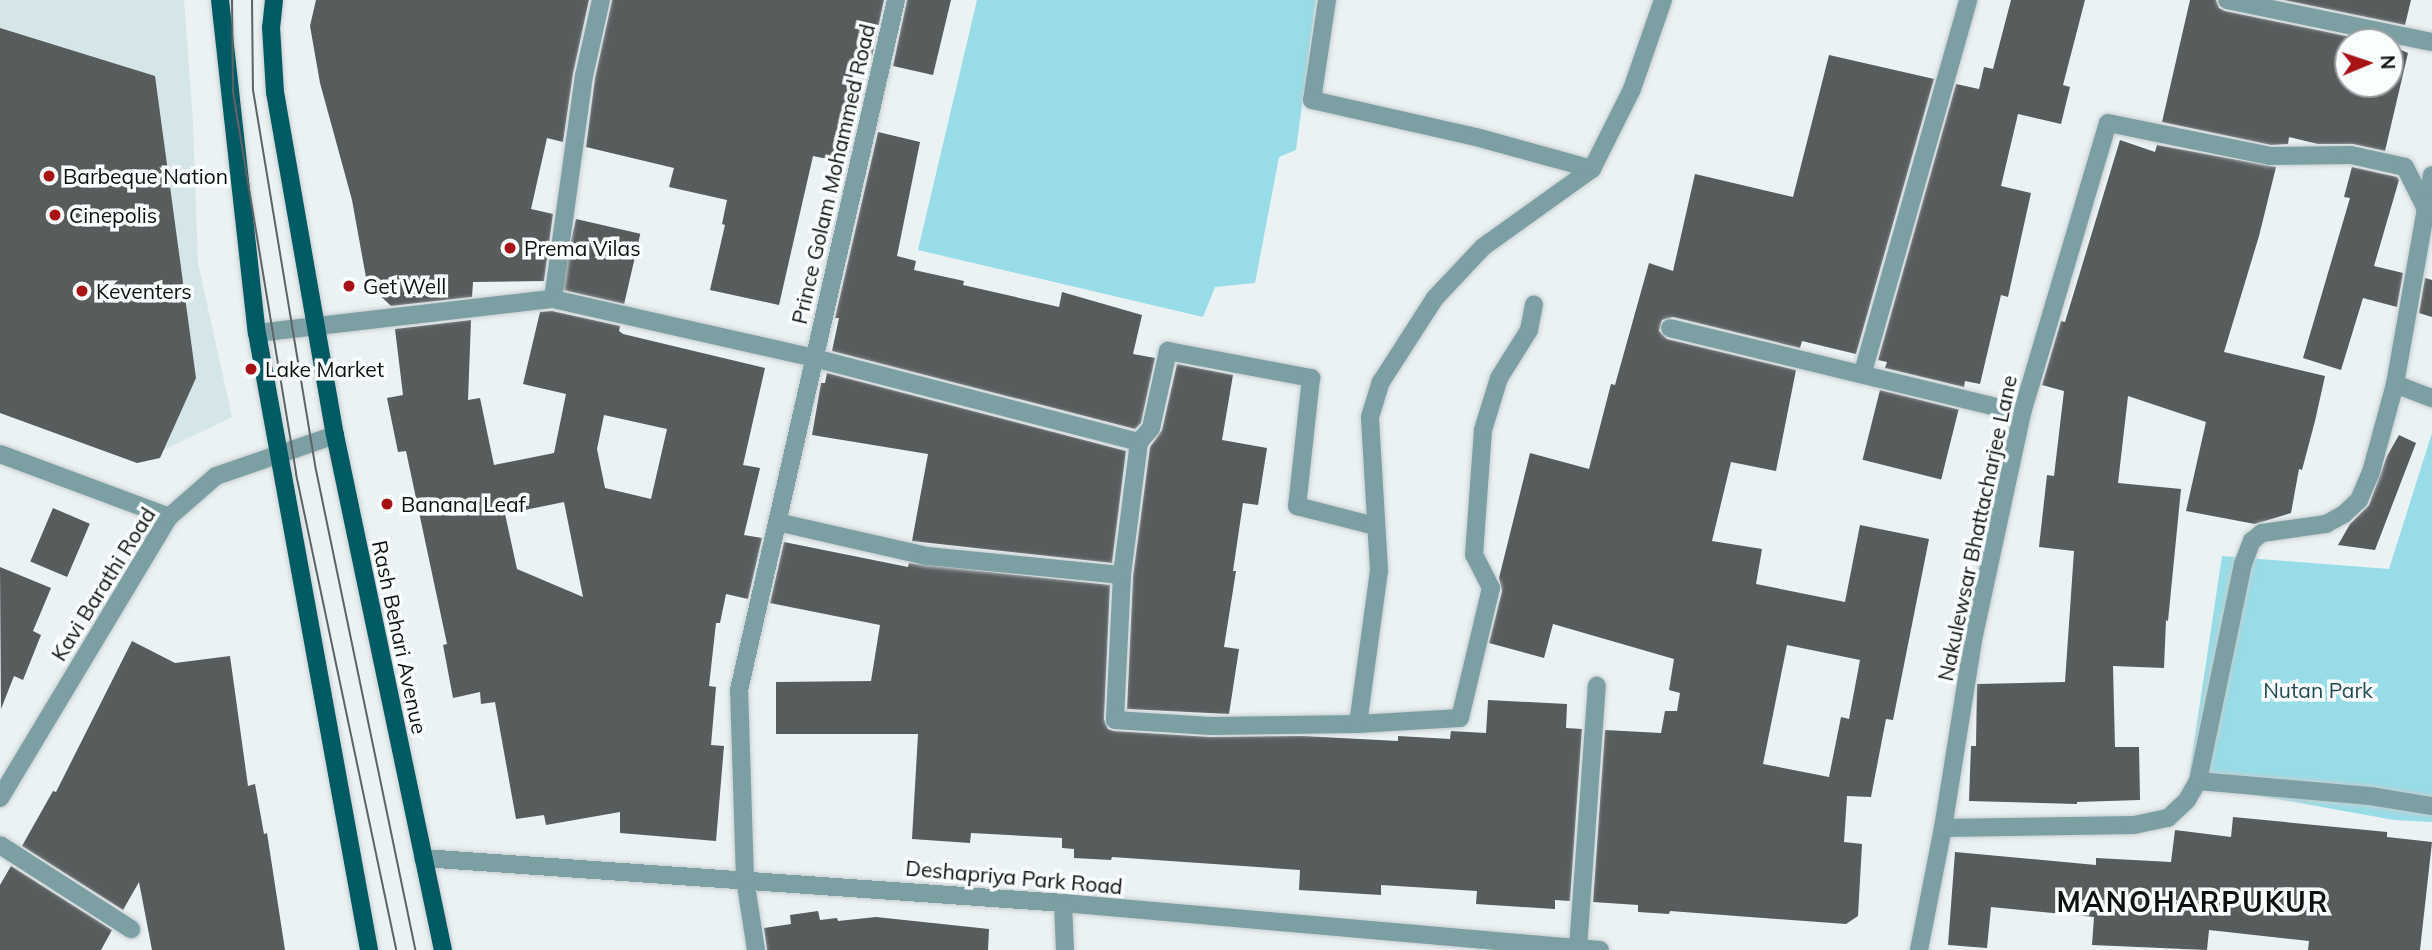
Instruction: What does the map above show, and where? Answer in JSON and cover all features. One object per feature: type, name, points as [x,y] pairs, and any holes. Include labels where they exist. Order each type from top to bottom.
[{"type":"main road","points":[[220,0],[257,333],[369,950]]},
{"type":"main road","name":"Rash Behari Avenue","points":[[274,0],[271,27],[275,92],[335,435],[443,950]]},
{"type":"street","points":[[553,299],[584,76],[601,0]]},
{"type":"street","name":"Prince Golam Mohammed Road","points":[[777,522],[896,0]]},
{"type":"street","points":[[1326,0],[1312,100],[1476,138],[1592,169]]},
{"type":"street","points":[[1358,724],[1379,570],[1370,417],[1381,382],[1435,298],[1483,247],[1592,169],[1632,89],[1663,0]]},
{"type":"street","points":[[1863,372],[1968,0]]},
{"type":"street","points":[[2227,0],[2432,42]]},
{"type":"street","name":"Nakulewsar Bhattacharjee Lane","points":[[1919,950],[1943,828],[1973,640],[2022,413],[2108,123],[2270,156],[2351,155],[2404,167],[2428,208]]},
{"type":"street","points":[[1943,828],[2134,825],[2168,818],[2187,800],[2198,781],[2243,564],[2252,541],[2262,533],[2326,524],[2344,514],[2359,500],[2371,472],[2395,384],[2432,175]]},
{"type":"street","points":[[257,333],[553,299],[814,358],[1139,442]]},
{"type":"street","points":[[1375,526],[1297,506],[1311,378],[1168,351],[1151,428],[1139,442],[1122,575],[1115,720],[1211,726],[1358,724],[1460,718],[1491,588],[1474,555],[1483,430],[1499,378],[1529,330],[1534,304]]},
{"type":"street","points":[[1670,328],[1863,372],[2022,413]]},
{"type":"street","points":[[2395,384],[2432,398]]},
{"type":"street","name":"Kavi Barathi Road","points":[[0,798],[169,517],[216,476],[335,435]]},
{"type":"street","points":[[0,454],[169,517]]},
{"type":"street","points":[[756,950],[745,879],[739,691],[777,522],[927,556],[1122,575]]},
{"type":"street","points":[[1578,948],[1597,686]]},
{"type":"street","points":[[2198,781],[2370,796],[2432,806]]},
{"type":"street","points":[[0,845],[131,929]]},
{"type":"street","name":"Deshapriya Park Road","points":[[423,858],[1063,903],[1477,946],[1601,950]]},
{"type":"street","points":[[1063,903],[1065,950]]},
{"type":"shaded area","name":"Lake Market","points":[[0,0],[184,0],[193,122],[198,263],[232,417],[137,463],[0,395]]},
{"type":"green space","points":[[977,0],[1316,0],[1296,150],[1279,157],[1255,283],[1215,287],[1203,317],[918,250]]},
{"type":"green space","name":"Nutan Park","points":[[2432,433],[2432,822],[2394,820],[2188,783],[2222,556],[2389,569]]},
{"type":"building","points":[[316,0],[589,0],[573,74],[563,142],[547,138],[531,209],[553,214],[544,281],[473,282],[472,297],[391,306],[367,283],[352,200],[320,83],[310,26]]},
{"type":"building","points":[[612,0],[884,0],[871,61],[857,57],[842,124],[855,127],[847,163],[813,156],[779,305],[710,290],[725,225],[722,224],[727,200],[669,187],[674,168],[586,147],[595,78]]},
{"type":"building","points":[[907,0],[951,0],[933,75],[893,66]]},
{"type":"building","points":[[2011,0],[2085,0],[2063,85],[2070,87],[2061,124],[2018,114],[2001,186],[2031,193],[2008,297],[2001,295],[1980,384],[1965,381],[1964,387],[1885,368],[1887,362],[1878,360],[1956,84],[1979,89],[1984,67],[1993,69]]},
{"type":"building","points":[[2190,0],[2216,0],[2219,8],[2225,11],[2334,34],[2334,98],[2397,98],[2385,151],[2353,144],[2318,144],[2289,137],[2288,144],[2271,145],[2162,122]]},
{"type":"building","points":[[2284,0],[2411,0],[2405,25]]},
{"type":"building","name":"Lake Market","points":[[0,28],[155,76],[196,378],[160,458],[137,463],[0,413]]},
{"type":"building","points":[[2404,51],[2408,53],[2404,70]]},
{"type":"building","points":[[1829,55],[1934,79],[1856,354],[1802,341],[1800,348],[1673,317],[1662,320],[1659,331],[1667,339],[1796,370],[1776,471],[1731,462],[1712,541],[1762,549],[1756,584],[1845,602],[1860,525],[1929,539],[1893,720],[1886,719],[1871,797],[1847,796],[1844,842],[1862,844],[1858,916],[1846,924],[1670,911],[1669,914],[1638,912],[1638,905],[1593,902],[1605,730],[1661,733],[1665,711],[1677,711],[1680,693],[1669,690],[1674,659],[1553,624],[1544,658],[1489,643],[1502,591],[1499,578],[1530,453],[1589,469],[1611,384],[1615,385],[1649,263],[1673,271],[1695,174],[1793,197]],"holes":[[[1787,645],[1860,660],[1849,719],[1841,717],[1829,777],[1763,764]]]},
{"type":"building","points":[[878,132],[920,142],[897,256],[916,261],[914,270],[964,281],[963,285],[1059,307],[1062,292],[1142,315],[1133,354],[1155,358],[1141,423],[1135,429],[832,351],[839,318],[835,318]]},
{"type":"building","points":[[2120,140],[2155,152],[2157,145],[2276,167],[2259,236],[2224,352],[2325,376],[2315,421],[2302,470],[2299,469],[2291,513],[2255,524],[2186,511],[2206,422],[2128,396],[2118,483],[2181,489],[2168,621],[2166,620],[2164,668],[2113,666],[2115,747],[2139,747],[2140,800],[2077,804],[1969,801],[1971,746],[1976,746],[1977,684],[2065,682],[2074,551],[2039,547],[2047,475],[2054,476],[2064,391],[2042,385],[2061,321],[2065,322]]},
{"type":"building","points":[[2352,167],[2397,177],[2399,180],[2374,266],[2403,273],[2397,307],[2363,298],[2341,370],[2303,358],[2350,198],[2344,197]]},
{"type":"building","points":[[576,219],[640,234],[624,304],[560,289]]},
{"type":"building","points":[[2425,278],[2432,280],[2432,317],[2419,313]]},
{"type":"building","points":[[552,311],[620,326],[619,331],[623,334],[765,368],[743,465],[760,468],[744,535],[762,538],[748,599],[726,594],[720,623],[716,623],[709,686],[716,687],[711,745],[724,746],[716,841],[620,833],[620,812],[546,825],[544,815],[516,819],[495,702],[481,704],[480,692],[453,698],[443,645],[447,644],[406,451],[398,452],[387,398],[403,395],[395,329],[471,320],[468,400],[480,398],[494,465],[554,453],[566,394],[523,384],[540,312]],"holes":[[[604,415],[667,429],[651,499],[605,488],[597,449]],[[564,502],[583,597],[517,569],[505,514]]]},
{"type":"building","points":[[1177,364],[1233,375],[1222,440],[1267,448],[1258,505],[1243,503],[1233,571],[1236,571],[1224,647],[1239,649],[1229,714],[1127,709],[1133,576],[1150,447],[1162,430]]},
{"type":"building","points":[[827,373],[1126,451],[1112,563],[912,541],[928,454],[812,435],[821,383],[825,383]]},
{"type":"building","points":[[1880,390],[1959,410],[1941,479],[1863,460]]},
{"type":"building","points":[[2399,435],[2416,443],[2375,550],[2338,545],[2350,524],[2369,505],[2387,456]]},
{"type":"building","points":[[53,508],[90,524],[67,577],[30,561]]},
{"type":"building","points":[[784,542],[908,567],[909,563],[1110,585],[1104,719],[1108,729],[1114,731],[1211,737],[1303,736],[1398,741],[1398,736],[1450,739],[1451,731],[1486,733],[1488,700],[1567,704],[1566,728],[1582,729],[1570,901],[1555,900],[1555,909],[1476,904],[1477,891],[1381,885],[1381,895],[1299,890],[1300,870],[1112,857],[1111,860],[1074,858],[1074,849],[1062,848],[1062,838],[971,833],[970,843],[912,839],[918,734],[776,734],[776,682],[871,681],[880,625],[770,603]]},
{"type":"building","points":[[0,567],[51,588],[33,631],[41,635],[23,680],[14,676],[1,709]]},
{"type":"building","points":[[132,641],[175,663],[230,656],[248,786],[255,784],[264,834],[267,833],[285,950],[152,950],[139,882],[123,910],[22,846],[53,791],[56,792]]},
{"type":"building","points":[[2233,817],[2387,832],[2387,837],[2432,842],[2420,950],[2308,950],[2309,941],[2209,930],[2207,950],[2092,945],[2094,917],[1991,907],[1987,948],[1948,945],[1955,852],[2096,865],[2096,858],[2171,862],[2175,830],[2231,837]]},
{"type":"building","points":[[11,866],[112,930],[101,950],[0,950],[0,885]]},
{"type":"building","points":[[818,911],[820,920],[876,917],[989,929],[988,950],[767,950],[764,928],[791,924],[790,915]]},
{"type":"tram line","points":[[232,0],[233,92],[296,474],[396,950]]},
{"type":"tram line","points":[[252,0],[253,90],[316,470],[415,950]]},
{"type":"place","name":"Barbeque Nation","points":[[49,176]]},
{"type":"place","name":"Cinepolis","points":[[55,215]]},
{"type":"place","name":"Prema Vilas","points":[[510,248]]},
{"type":"place","name":"Get Well","points":[[349,286]]},
{"type":"place","name":"Keventers","points":[[82,291]]},
{"type":"place","name":"Lake Market","points":[[251,369]]},
{"type":"place","name":"Banana Leaf","points":[[387,504]]},
{"type":"district","name":"MANOHARPUKUR","points":[[2193,902]]}]
